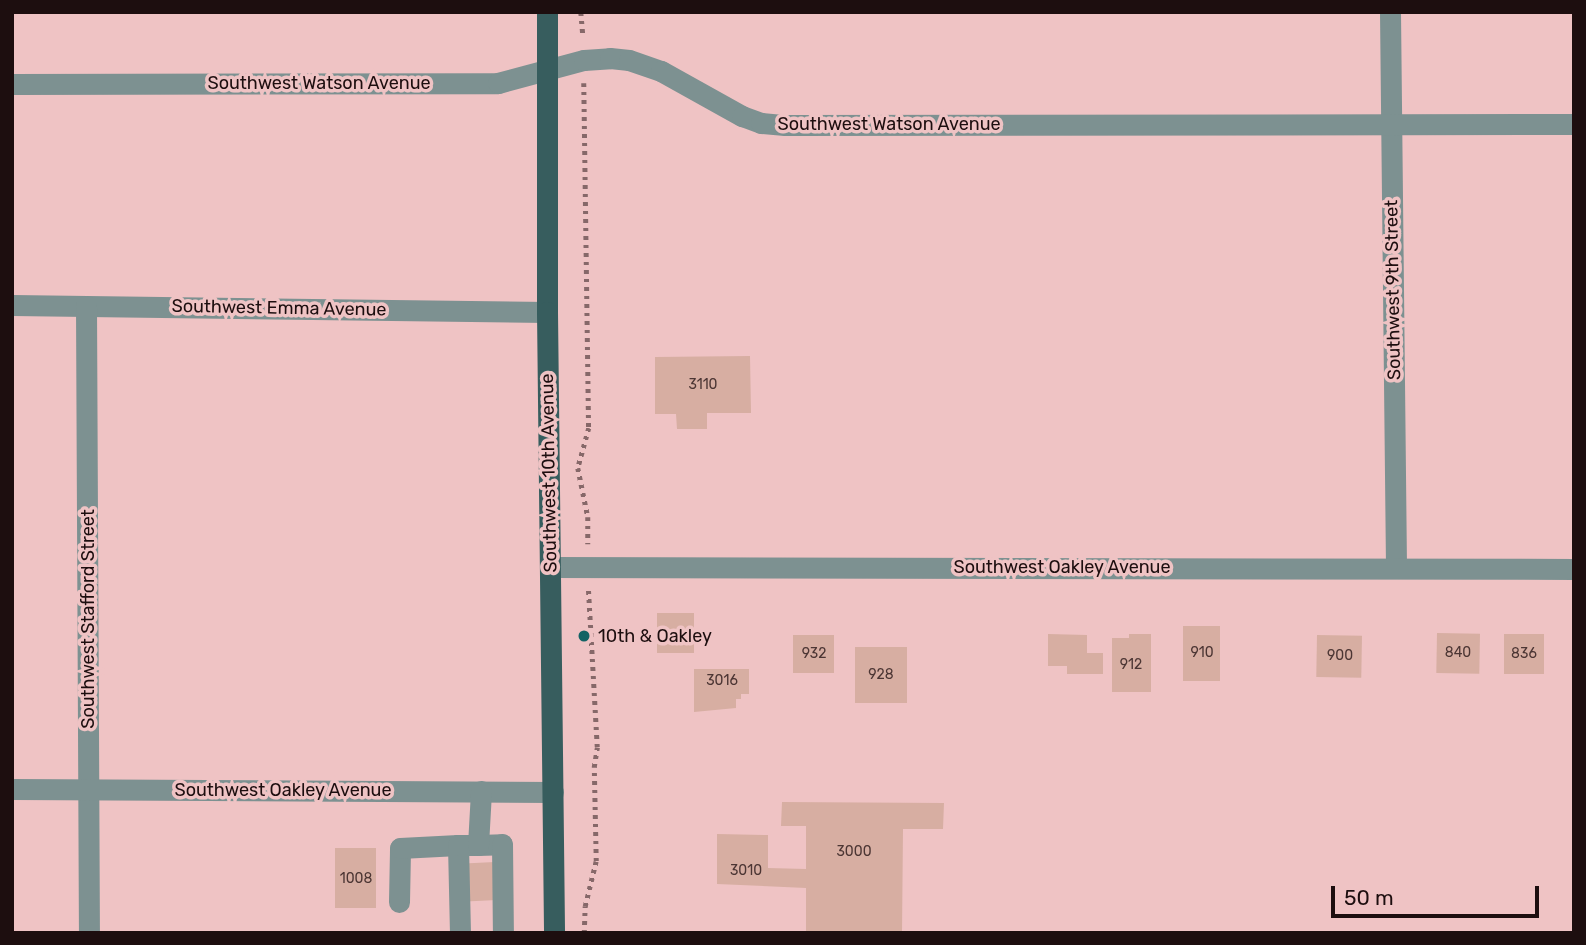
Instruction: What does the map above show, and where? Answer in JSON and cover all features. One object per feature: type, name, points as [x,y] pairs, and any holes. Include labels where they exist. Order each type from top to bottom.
[{"type":"main road","name":"Southwest 10th Avenue","points":[[547,12],[547,312],[554,933]]},
{"type":"street","name":"Southwest 9th Street","points":[[1390,12],[1396,568]]},
{"type":"street","name":"Southwest Watson Avenue","points":[[12,84],[498,83],[584,60],[629,60],[661,71],[742,116],[761,123],[785,125],[1574,124]]},
{"type":"street","name":"Southwest Emma Avenue","points":[[12,305],[547,312]]},
{"type":"street","name":"Southwest Stafford Street","points":[[86,306],[89,933]]},
{"type":"street","name":"Southwest Oakley Avenue","points":[[551,567],[1574,569]]},
{"type":"street","name":"Southwest Oakley Avenue","points":[[12,789],[553,792]]},
{"type":"street","points":[[460,933],[468,845],[481,791]]},
{"type":"street","points":[[399,902],[400,848],[502,844],[503,933]]},
{"type":"path","points":[[581,12],[589,428],[579,468],[588,517],[587,615],[592,639],[597,747],[594,766],[596,861],[584,906],[584,933]]},
{"type":"building","points":[[750,356],[751,413],[707,413],[707,429],[677,429],[676,414],[655,414],[655,357]]},
{"type":"building","points":[[657,613],[694,613],[694,653],[657,653]]},
{"type":"building","points":[[1183,626],[1220,626],[1220,681],[1183,681]]},
{"type":"building","points":[[1437,633],[1480,634],[1479,674],[1436,673]]},
{"type":"building","points":[[1048,634],[1087,635],[1087,653],[1103,653],[1103,674],[1067,674],[1067,666],[1048,666]]},
{"type":"building","points":[[1129,634],[1151,634],[1151,692],[1112,692],[1112,638],[1129,638]]},
{"type":"building","points":[[1504,634],[1544,634],[1544,674],[1504,674]]},
{"type":"building","points":[[793,635],[834,635],[834,673],[793,673]]},
{"type":"building","points":[[1317,635],[1362,636],[1361,678],[1316,677]]},
{"type":"building","points":[[855,647],[907,647],[907,703],[855,703]]},
{"type":"building","points":[[694,669],[749,669],[749,694],[741,694],[741,699],[736,699],[736,708],[694,712]]},
{"type":"building","points":[[782,802],[944,803],[943,829],[903,829],[902,933],[806,933],[806,888],[717,884],[717,834],[768,835],[768,868],[806,869],[806,826],[781,826]]},
{"type":"building","points":[[335,848],[376,848],[376,908],[335,908]]},
{"type":"building","points":[[495,862],[497,900],[466,902],[464,864]]},
{"type":"place","name":"10th & Oakley","points":[[584,636]]}]
